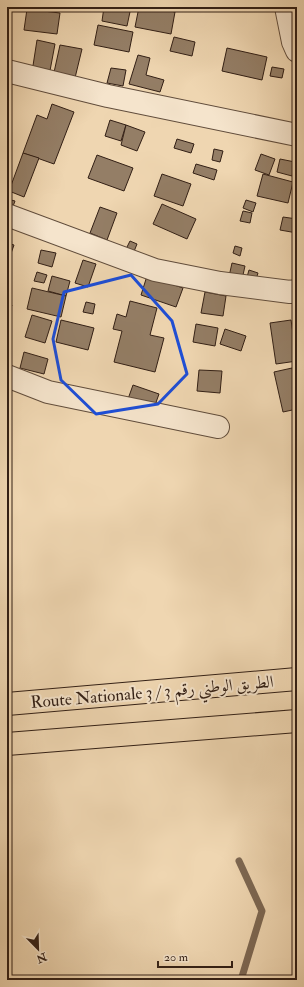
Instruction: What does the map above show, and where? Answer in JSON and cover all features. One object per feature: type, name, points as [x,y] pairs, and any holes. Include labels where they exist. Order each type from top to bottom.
[{"type":"highway","name":"Route Nationale 3 / الطريق الوطني رقم 3","points":[[7,704],[297,679]]},
{"type":"highway","points":[[7,744],[297,721]]},
{"type":"street","points":[[286,7],[293,42],[297,51]]},
{"type":"street","points":[[7,71],[108,96],[297,135]]},
{"type":"street","points":[[7,215],[155,270],[220,283],[290,292],[297,291]]},
{"type":"street","points":[[7,376],[48,392],[218,427]]},
{"type":"highlighted area","points":[[131,275],[172,321],[187,374],[158,404],[96,414],[61,380],[53,339],[64,292]]},
{"type":"building","points":[[48,7],[61,7],[60,10]]},
{"type":"building","points":[[104,7],[131,7],[127,26],[102,21]]},
{"type":"building","points":[[139,7],[150,7],[175,12],[171,34],[135,27]]},
{"type":"building","points":[[27,9],[60,13],[57,34],[24,30]]},
{"type":"building","points":[[98,25],[133,32],[129,52],[94,45]]},
{"type":"building","points":[[174,37],[195,42],[192,56],[170,51]]},
{"type":"building","points":[[37,40],[55,44],[49,76],[32,72]]},
{"type":"building","points":[[60,45],[82,49],[74,82],[53,77]]},
{"type":"building","points":[[227,48],[267,57],[262,80],[222,71]]},
{"type":"building","points":[[138,55],[150,58],[146,75],[164,80],[160,92],[129,84]]},
{"type":"building","points":[[272,67],[284,69],[282,78],[270,76]]},
{"type":"building","points":[[111,68],[126,70],[123,86],[107,83]]},
{"type":"building","points":[[52,104],[74,112],[54,164],[23,153],[37,115],[47,119]]},
{"type":"building","points":[[110,120],[126,125],[121,141],[105,136]]},
{"type":"building","points":[[126,125],[145,132],[137,151],[121,145]]},
{"type":"building","points":[[177,139],[194,144],[191,153],[174,148]]},
{"type":"building","points":[[214,149],[223,151],[220,162],[212,160]]},
{"type":"building","points":[[23,153],[39,158],[24,197],[9,191]]},
{"type":"building","points":[[261,154],[275,159],[269,175],[255,170]]},
{"type":"building","points":[[97,155],[133,168],[124,191],[88,178]]},
{"type":"building","points":[[280,159],[295,162],[292,176],[277,172]]},
{"type":"building","points":[[196,164],[217,170],[214,180],[193,173]]},
{"type":"building","points":[[162,174],[191,184],[183,206],[154,196]]},
{"type":"building","points":[[263,174],[293,182],[288,203],[257,196]]},
{"type":"building","points":[[7,199],[15,201],[12,209],[7,207]]},
{"type":"building","points":[[246,200],[256,203],[253,212],[243,208]]},
{"type":"building","points":[[162,204],[196,219],[187,239],[153,224]]},
{"type":"building","points":[[100,207],[117,213],[107,240],[90,233]]},
{"type":"building","points":[[243,211],[252,213],[250,223],[240,221]]},
{"type":"building","points":[[283,217],[297,219],[297,233],[280,230]]},
{"type":"building","points":[[130,241],[137,244],[133,254],[125,251]]},
{"type":"building","points":[[7,243],[14,245],[9,259],[7,258]]},
{"type":"building","points":[[235,246],[242,248],[240,256],[233,253]]},
{"type":"building","points":[[41,250],[56,253],[52,267],[38,263]]},
{"type":"building","points":[[83,260],[96,264],[88,287],[75,283]]},
{"type":"building","points":[[232,263],[245,266],[241,284],[228,281]]},
{"type":"building","points":[[249,270],[258,273],[254,286],[245,284]]},
{"type":"building","points":[[37,272],[47,275],[44,283],[34,281]]},
{"type":"building","points":[[52,276],[70,281],[66,296],[48,291]]},
{"type":"building","points":[[147,276],[183,288],[176,307],[141,295]]},
{"type":"building","points":[[32,288],[66,296],[61,317],[27,309]]},
{"type":"building","points":[[205,292],[226,296],[223,316],[201,313]]},
{"type":"building","points":[[130,301],[157,308],[150,335],[164,338],[155,372],[114,362],[122,331],[113,329],[117,314],[126,317]]},
{"type":"building","points":[[86,302],[95,304],[93,314],[83,312]]},
{"type":"building","points":[[7,303],[12,305],[7,320]]},
{"type":"building","points":[[32,315],[52,321],[45,343],[25,337]]},
{"type":"building","points":[[61,320],[94,328],[88,350],[56,342]]},
{"type":"building","points":[[291,320],[297,361],[276,364],[270,323]]},
{"type":"building","points":[[196,324],[218,328],[215,346],[193,342]]},
{"type":"building","points":[[225,329],[246,336],[241,351],[220,344]]},
{"type":"building","points":[[24,352],[48,359],[44,374],[20,368]]},
{"type":"building","points":[[292,368],[297,391],[297,409],[283,412],[274,372]]},
{"type":"building","points":[[199,370],[222,371],[220,393],[197,391]]},
{"type":"building","points":[[133,385],[159,394],[154,408],[128,399]]},
{"type":"waterway","points":[[239,861],[262,911],[241,980]]}]
